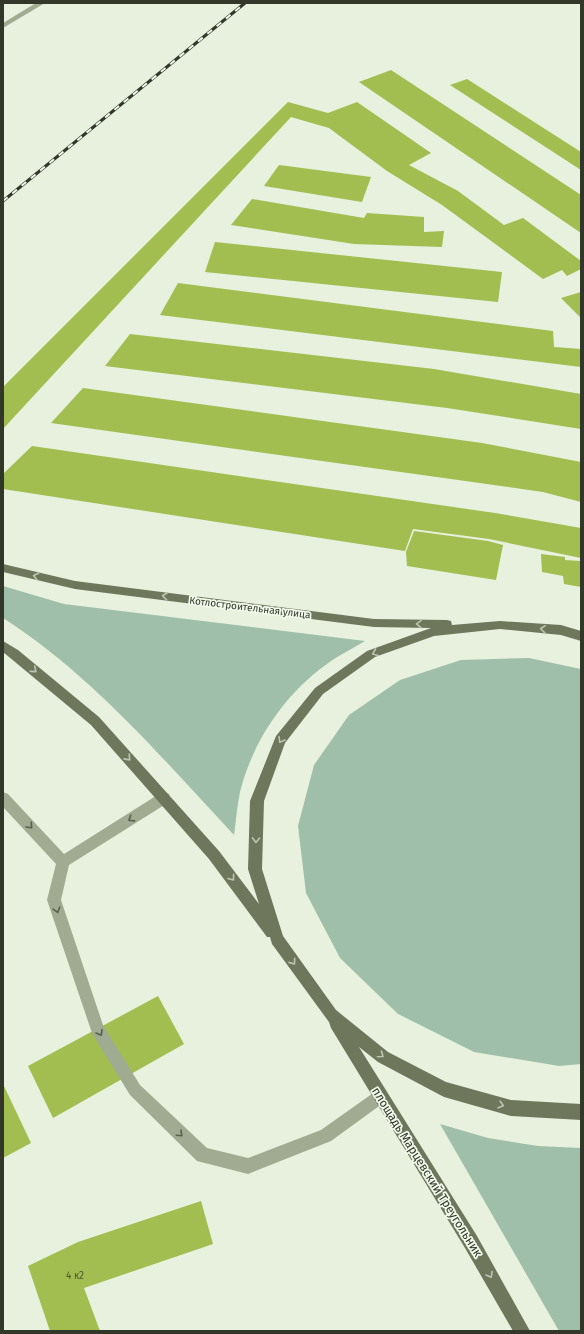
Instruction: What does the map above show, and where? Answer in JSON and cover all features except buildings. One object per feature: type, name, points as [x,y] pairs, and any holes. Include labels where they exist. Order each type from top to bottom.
[{"type":"main road","name":"Котлостроительная улица","points":[[3,568],[75,585],[374,623],[500,625]]},
{"type":"main road","name":"площадь Марцевский Треугольник","points":[[522,1331],[471,1242],[331,1015],[277,939],[256,869],[257,801],[280,740],[318,691],[371,654],[433,632],[500,625],[561,630],[581,636]]},
{"type":"main road","points":[[561,630],[581,632]]},
{"type":"main road","points":[[3,646],[14,653],[95,720],[214,854],[277,939]]},
{"type":"main road","name":"площадь Марцевский Треугольник","points":[[331,1015],[383,1057],[444,1089],[512,1108],[581,1112]]},
{"type":"street","points":[[3,26],[41,3]]},
{"type":"street","points":[[3,798],[63,862]]},
{"type":"street","points":[[164,798],[63,862],[54,900],[97,1028],[135,1090],[204,1156],[248,1166],[326,1136],[381,1096]]},
{"type":"green space","points":[[3,586],[64,604],[365,641],[335,658],[315,673],[286,702],[274,719],[253,754],[246,773],[239,797],[234,835],[153,748],[96,691],[67,665],[3,618]]},
{"type":"green space","points":[[529,658],[581,669],[581,1064],[559,1066],[474,1052],[398,1014],[340,958],[306,893],[298,826],[314,765],[349,715],[400,680],[461,660]]},
{"type":"green space","points":[[440,1124],[488,1138],[538,1146],[581,1148],[581,1331],[559,1331]]},
{"type":"railway","points":[[3,201],[245,3]]}]
